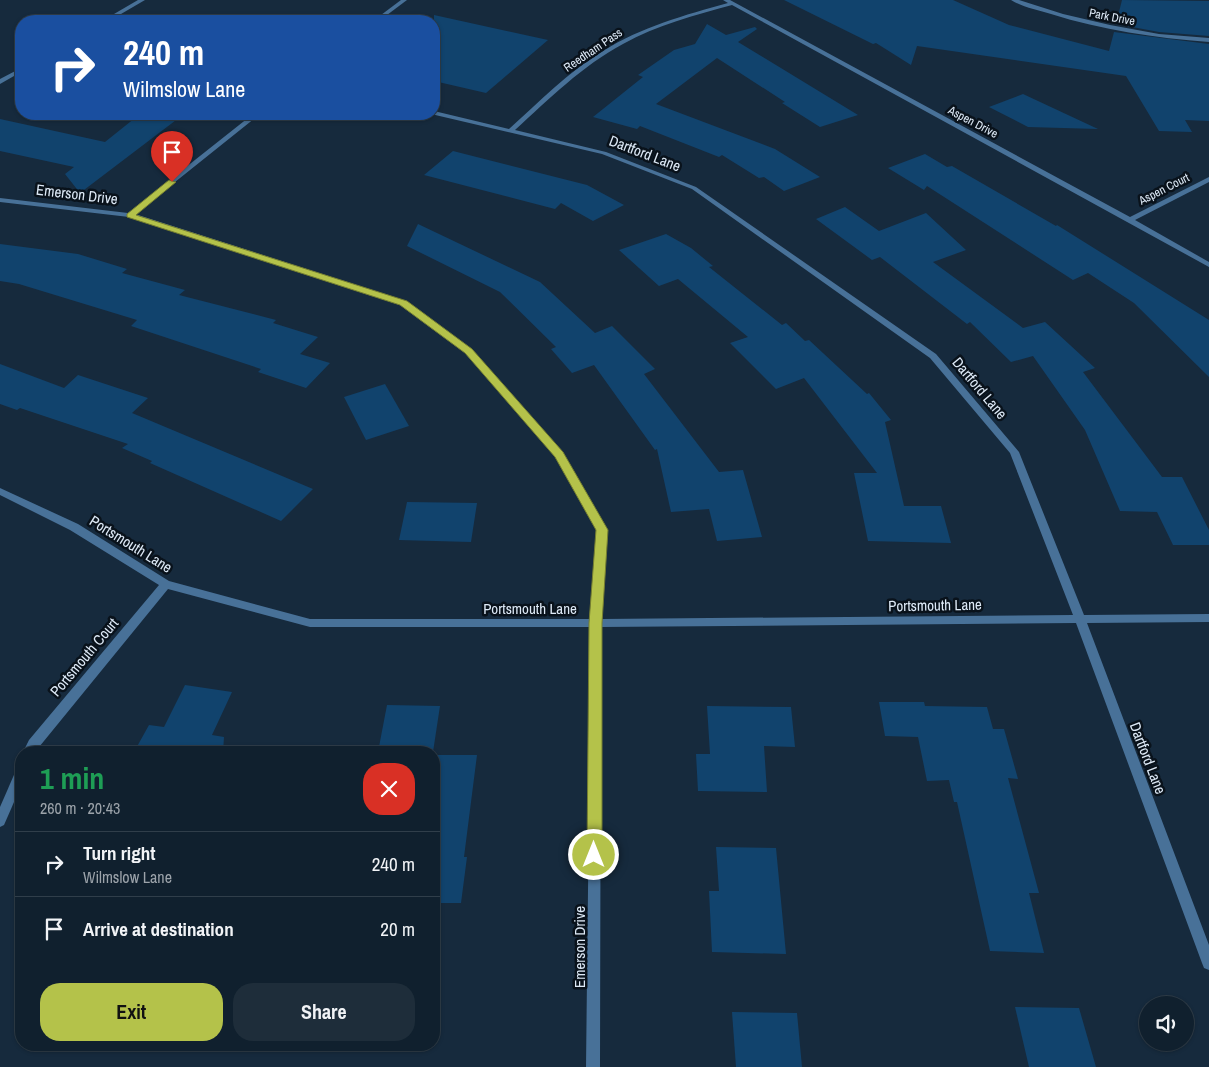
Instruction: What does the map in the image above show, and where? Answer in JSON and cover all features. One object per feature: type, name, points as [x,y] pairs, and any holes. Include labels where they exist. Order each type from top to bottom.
[{"type":"street","points":[[116,15],[142,0]]},
{"type":"street","points":[[384,15],[404,0]]},
{"type":"street","name":"Park Drive","points":[[1014,0],[1102,26],[1156,35],[1209,40]]},
{"type":"street","name":"Reedham Pass","points":[[510,131],[570,78],[620,43],[683,17],[728,2]]},
{"type":"street","name":"Aspen Drive","points":[[728,2],[1130,220],[1209,265]]},
{"type":"street","points":[[0,82],[15,73]]},
{"type":"street","name":"Dartford Lane","points":[[440,114],[604,152],[694,188],[933,356],[1014,452],[1080,619],[1209,963]]},
{"type":"street","points":[[130,215],[249,120]]},
{"type":"street","name":"Aspen Court","points":[[1130,220],[1209,179]]},
{"type":"street","name":"Emerson Drive","points":[[0,200],[130,215],[404,303],[468,351],[559,454],[602,530],[596,623],[593,1067]]},
{"type":"street","name":"Portsmouth Lane","points":[[0,492],[74,527],[166,584],[310,623],[596,623],[1209,618]]},
{"type":"street","name":"Portsmouth Court","points":[[32,746],[166,584]]},
{"type":"street","points":[[0,821],[15,786]]},
{"type":"building","points":[[784,0],[953,0],[1009,25],[1109,51],[1114,32],[1209,44],[1209,121],[1185,120],[1192,132],[1159,131],[1126,76],[917,46],[911,65],[876,43],[873,44]]},
{"type":"building","points":[[1122,0],[1209,1],[1209,36],[1159,32],[1116,24]]},
{"type":"building","points":[[440,16],[548,40],[486,93],[440,82]]},
{"type":"building","points":[[707,24],[726,35],[755,27],[757,29],[738,42],[858,115],[820,127],[717,58],[656,104],[775,149],[820,177],[784,191],[764,177],[759,178],[722,155],[719,157],[640,126],[637,129],[593,117],[643,77],[638,75],[674,50],[695,44]]},
{"type":"building","points":[[1023,94],[1098,129],[1028,127],[989,107]]},
{"type":"building","points":[[0,119],[105,142],[132,120],[176,120],[80,193],[65,174],[74,167],[0,151]]},
{"type":"building","points":[[453,151],[587,185],[624,205],[593,221],[561,203],[555,209],[424,175]]},
{"type":"building","points":[[925,154],[947,167],[952,166],[1057,225],[1209,320],[1209,377],[1134,303],[1088,273],[1073,280],[927,186],[924,190],[888,168]]},
{"type":"building","points":[[845,207],[879,231],[926,213],[966,250],[933,262],[1023,328],[1045,322],[1095,368],[1083,372],[1162,477],[1182,477],[1209,530],[1209,545],[1173,545],[1157,512],[1120,511],[1085,430],[1033,356],[1011,362],[970,322],[967,324],[880,257],[872,260],[816,219]]},
{"type":"building","points":[[418,224],[540,282],[595,333],[612,326],[655,369],[644,374],[719,472],[743,470],[762,537],[717,541],[709,509],[671,512],[657,449],[655,450],[594,365],[572,373],[551,349],[556,347],[500,292],[407,246]]},
{"type":"building","points":[[666,234],[691,248],[713,266],[709,267],[782,325],[786,323],[805,341],[809,340],[867,394],[869,393],[891,420],[885,422],[904,506],[941,506],[951,543],[868,541],[854,473],[877,473],[804,378],[776,389],[730,343],[748,337],[678,279],[659,286],[619,250]]},
{"type":"building","points":[[0,244],[78,254],[127,269],[122,273],[185,290],[179,295],[276,320],[273,323],[318,337],[300,354],[330,363],[306,388],[258,372],[261,369],[131,326],[137,320],[19,284],[0,281]]},
{"type":"building","points":[[0,364],[64,388],[78,375],[148,398],[132,413],[313,489],[281,521],[150,463],[152,461],[122,448],[128,444],[20,408],[17,410],[0,404]]},
{"type":"building","points":[[385,384],[409,426],[366,440],[344,397]]},
{"type":"building","points":[[407,502],[477,503],[471,542],[399,540]]},
{"type":"building","points":[[185,685],[232,692],[212,735],[224,737],[223,746],[137,746],[149,725],[164,727]]},
{"type":"building","points":[[879,702],[924,702],[925,706],[987,707],[993,729],[1004,729],[1018,779],[1008,778],[1039,893],[1029,893],[1044,953],[990,951],[957,802],[954,802],[949,780],[927,781],[918,737],[885,736]]},
{"type":"building","points":[[387,705],[440,706],[434,746],[379,746]]},
{"type":"building","points":[[707,706],[791,707],[795,747],[764,746],[767,792],[698,791],[696,754],[710,754]]},
{"type":"building","points":[[440,755],[477,755],[464,857],[467,857],[461,903],[440,903]]},
{"type":"building","points":[[716,847],[776,848],[786,954],[712,952],[709,891],[719,891]]},
{"type":"building","points":[[1015,1007],[1079,1008],[1096,1067],[1029,1067]]},
{"type":"building","points":[[732,1012],[797,1013],[802,1067],[736,1067]]},
{"type":"route","points":[[172,182],[130,215],[404,303],[468,351],[559,454],[602,530],[596,623],[594,855]]}]
